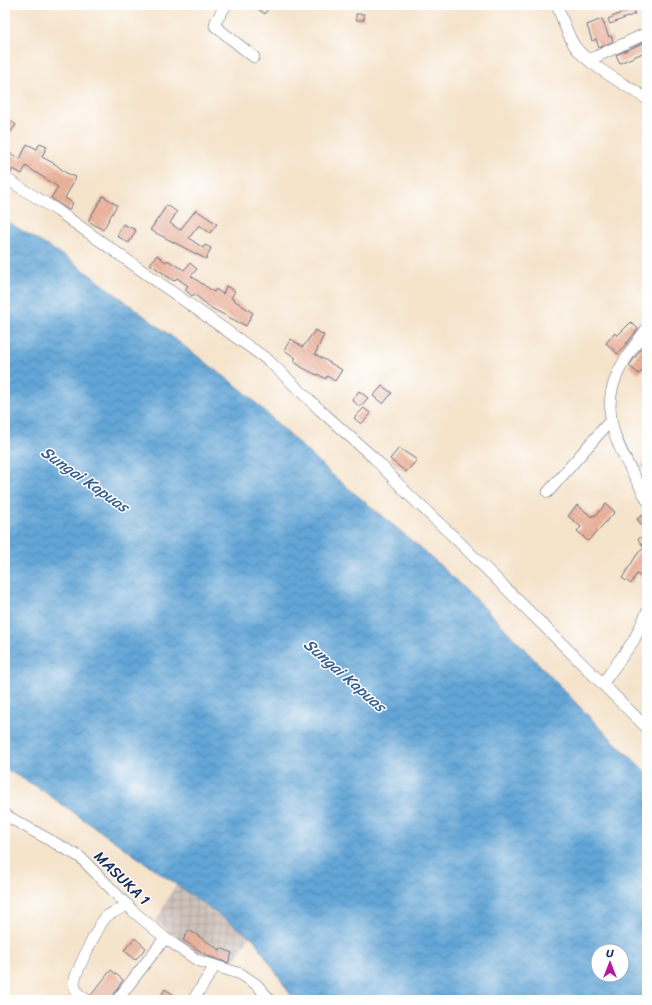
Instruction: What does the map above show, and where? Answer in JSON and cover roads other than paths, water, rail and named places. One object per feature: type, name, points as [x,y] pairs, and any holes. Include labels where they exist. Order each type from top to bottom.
[{"type":"street","points":[[226,5],[216,21],[215,26],[254,57]]},
{"type":"street","points":[[557,5],[567,32],[575,47],[589,60],[647,99]]},
{"type":"street","points":[[589,60],[647,33]]},
{"type":"street","points":[[5,178],[58,211],[189,306],[268,360],[320,410],[374,458],[407,493],[456,539],[647,728]]},
{"type":"street","points":[[647,328],[617,374],[611,398],[610,422],[618,443],[647,500]]},
{"type":"street","points":[[548,492],[610,422]]},
{"type":"street","points":[[603,683],[634,640],[647,612]]},
{"type":"street","name":"MASUKA 1","points":[[5,815],[69,849],[105,880],[124,901],[165,938],[197,960],[241,974],[257,985],[270,1000]]},
{"type":"street","points":[[82,999],[76,990],[75,979],[100,924],[124,901]]},
{"type":"street","points":[[117,1000],[165,938]]},
{"type":"street","points":[[193,1000],[215,966]]},
{"type":"water","name":"Sungai Kapuas","points":[[5,220],[73,262],[242,390],[330,473],[429,555],[488,611],[600,728],[647,773],[647,1000],[294,1000],[254,939],[36,786],[5,769]]}]
